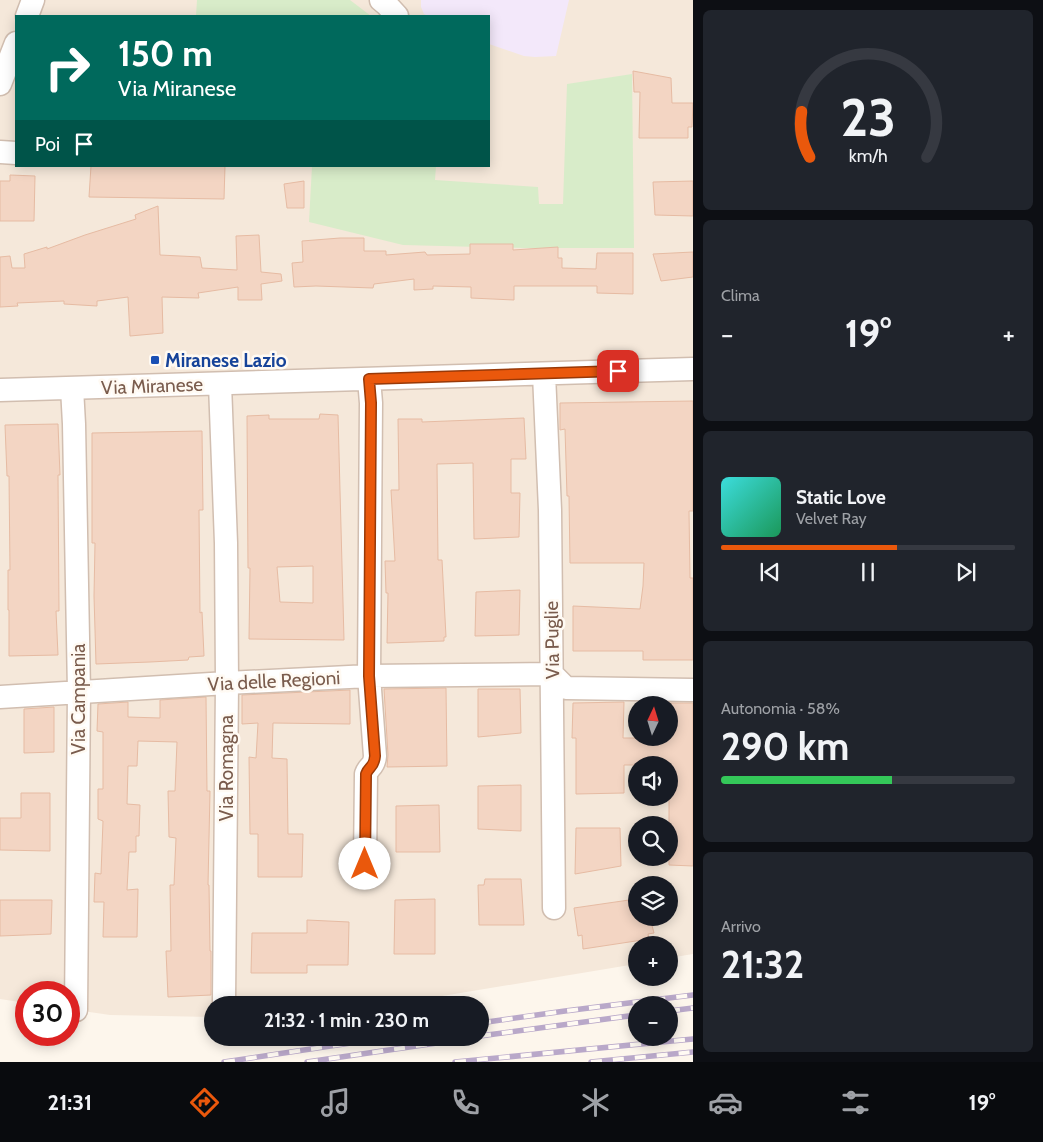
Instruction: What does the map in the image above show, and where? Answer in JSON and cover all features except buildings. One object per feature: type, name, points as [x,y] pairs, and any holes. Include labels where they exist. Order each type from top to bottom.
[{"type":"street","points":[[27,15],[33,0]]},
{"type":"street","points":[[381,0],[398,15]]},
{"type":"street","points":[[399,15],[405,0]]},
{"type":"street","points":[[0,84],[15,46]]},
{"type":"street","points":[[0,152],[15,153]]},
{"type":"street","name":"Via Miranese","points":[[0,390],[693,369]]},
{"type":"street","name":"Via Puglie","points":[[544,374],[550,510],[554,908]]},
{"type":"street","points":[[365,864],[366,774],[373,765],[375,756],[369,676],[371,413],[369,379]]},
{"type":"street","name":"Via Romagna","points":[[220,384],[226,543],[227,683],[224,996]]},
{"type":"street","name":"Via Campania","points":[[72,388],[74,406],[79,692],[76,981]]},
{"type":"street","points":[[552,674],[566,688],[693,690]]},
{"type":"street","name":"Via delle Regioni","points":[[0,697],[369,676],[552,674]]},
{"type":"shaded area","points":[[0,0],[693,0],[693,954],[678,956],[678,936],[628,936],[628,965],[442,996],[204,996],[204,1017],[110,1015],[80,1011],[80,981],[15,981],[15,1001],[0,999]]},
{"type":"shaded area","points":[[421,0],[569,0],[556,56],[535,57],[524,56],[490,44],[490,15],[426,15],[421,7]]},
{"type":"green space","points":[[197,0],[350,0],[370,15],[196,15]]},
{"type":"green space","points":[[632,74],[634,248],[403,245],[309,222],[312,167],[436,167],[435,180],[538,187],[539,204],[563,204],[567,84]]},
{"type":"railway","points":[[489,1022],[693,995]]},
{"type":"railway","points":[[678,1010],[693,1008]]},
{"type":"railway","points":[[489,1035],[628,1016]]},
{"type":"railway","points":[[455,1062],[693,1039]]},
{"type":"railway","points":[[224,1062],[331,1046]]},
{"type":"railway","points":[[307,1062],[416,1046]]},
{"type":"railway","points":[[591,1062],[693,1052]]},
{"type":"place","name":"Miranese Lazio","points":[[155,360]]},
{"type":"route","points":[[365,864],[366,772],[373,765],[375,756],[369,676],[371,403],[369,379],[618,371]]}]
